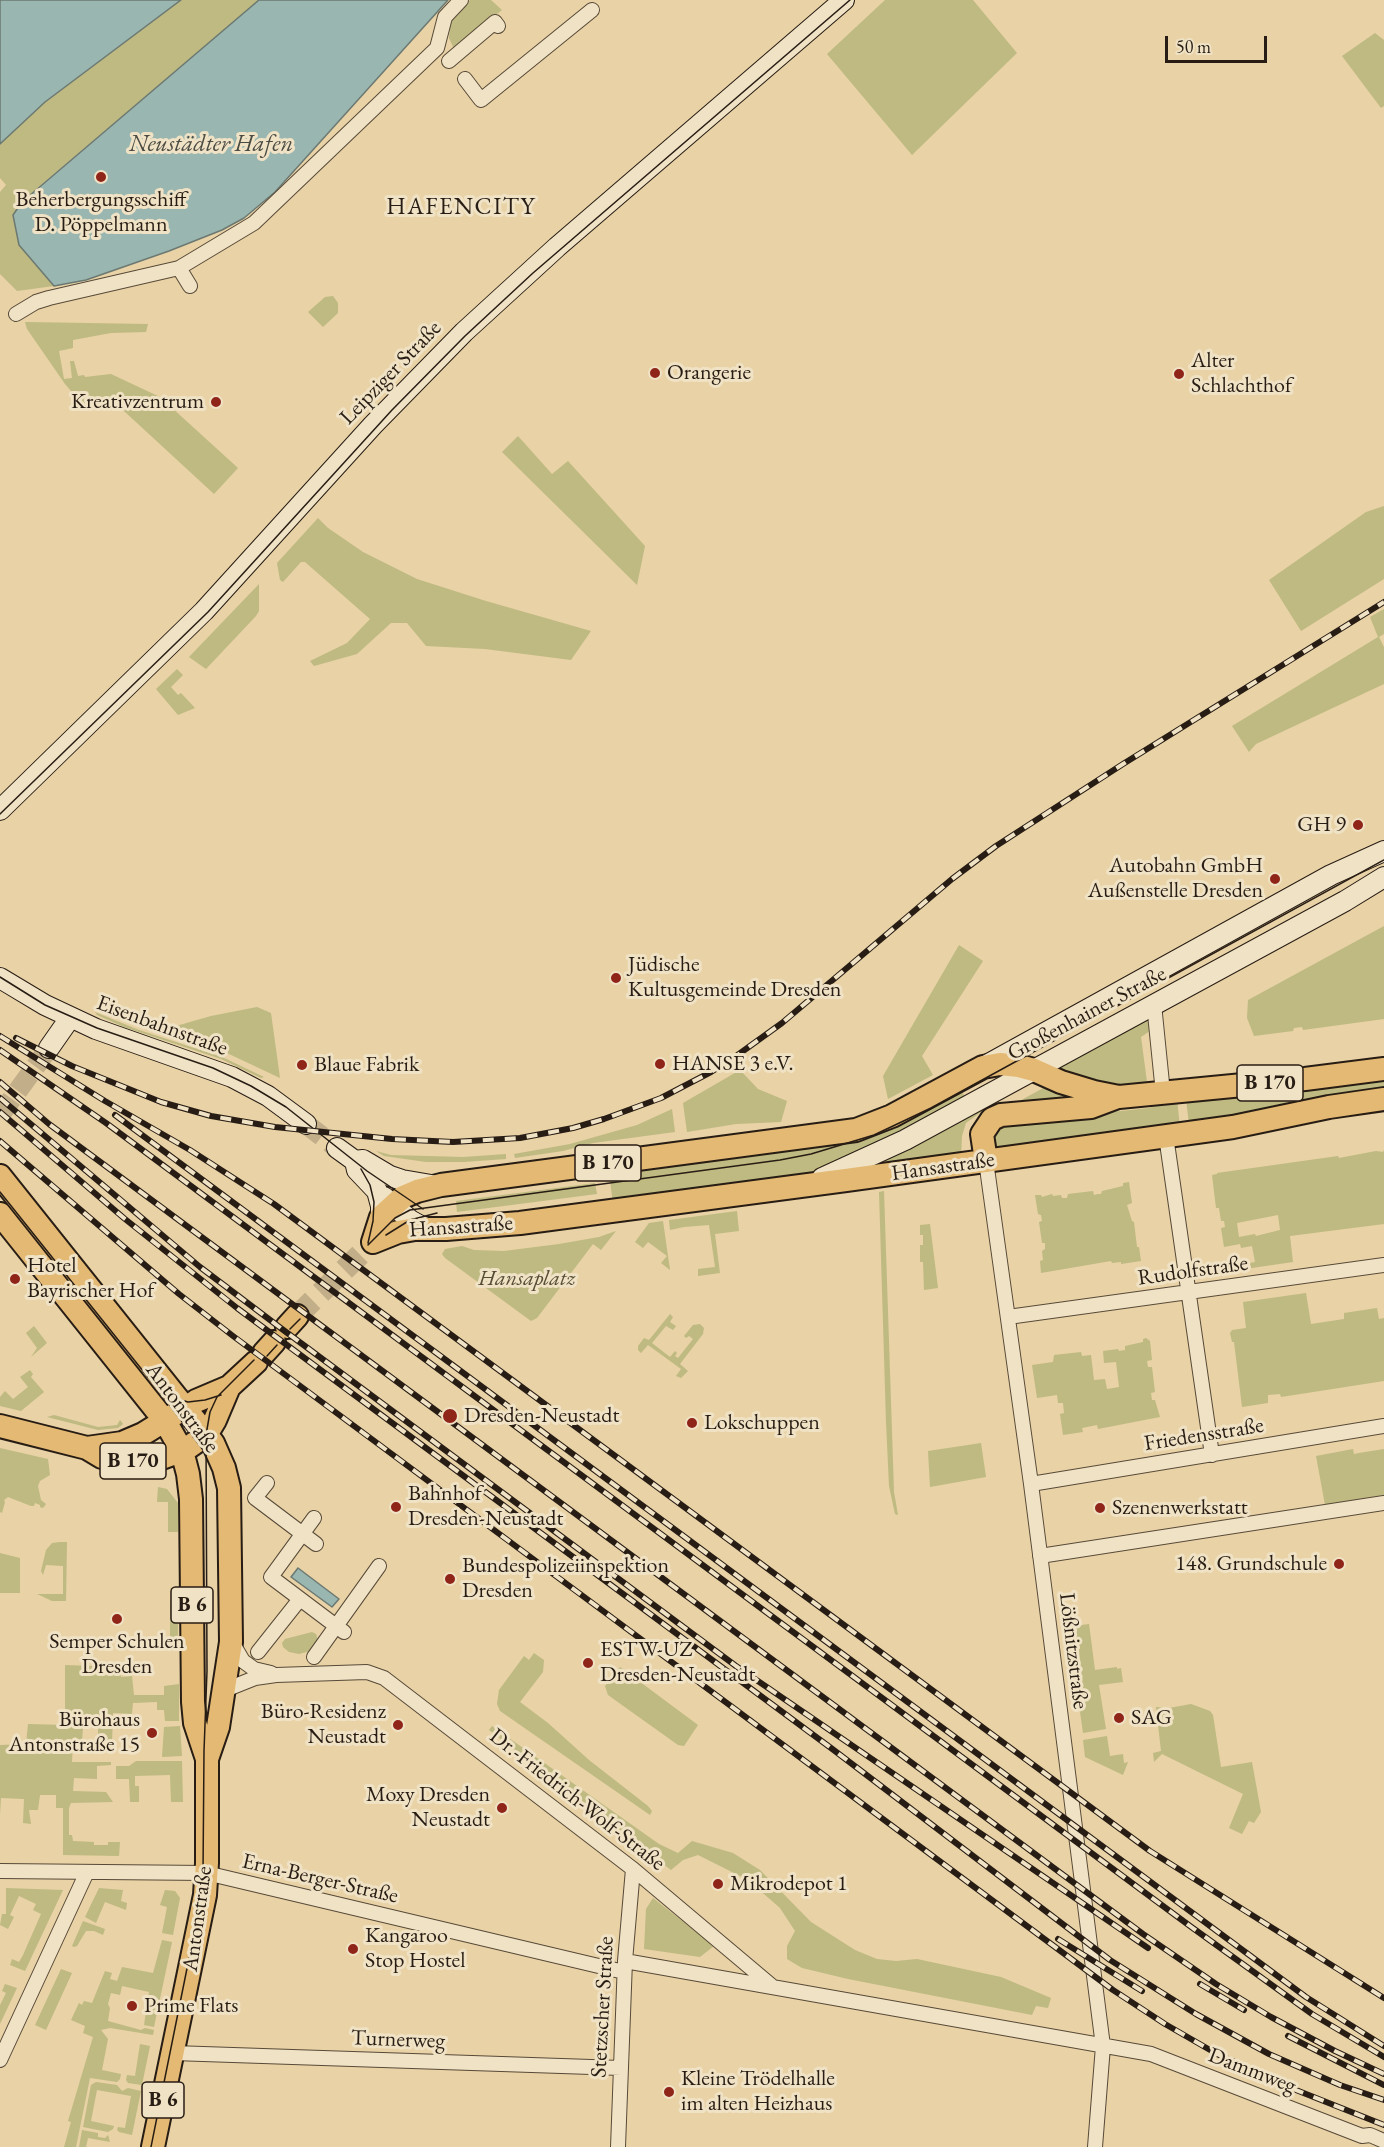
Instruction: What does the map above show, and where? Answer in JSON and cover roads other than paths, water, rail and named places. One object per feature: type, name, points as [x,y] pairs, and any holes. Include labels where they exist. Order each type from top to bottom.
[{"type":"main road","name":"Leipziger Straße","points":[[0,810],[204,611],[373,425],[464,332],[557,247],[844,0]]},
{"type":"main road","name":"Großenhainer Straße","points":[[982,1067],[1331,875],[1384,851]]},
{"type":"main road","name":"Großenhainer Straße","points":[[808,1184],[905,1140],[1345,901],[1384,877]]},
{"type":"main road","name":"Eisenbahnstraße","points":[[0,978],[70,1018],[114,1036],[232,1077],[268,1096],[306,1124]]},
{"type":"main road","points":[[49,1048],[70,1018]]},
{"type":"main road","name":"Hansastraße","points":[[1384,1069],[1119,1097],[1072,1086],[1034,1070],[1009,1064],[982,1067],[892,1116],[856,1130],[437,1186],[384,1204],[373,1242],[398,1232],[415,1229],[432,1230],[520,1223],[986,1161],[1167,1143],[1310,1110],[1384,1099]]},
{"type":"main road","points":[[986,1161],[982,1134],[992,1119],[1001,1115],[1091,1107],[1119,1097]]},
{"type":"main road","points":[[337,1148],[355,1161],[357,1170],[384,1204],[418,1225],[432,1230]]},
{"type":"main road","points":[[355,1161],[363,1160],[390,1176],[402,1180],[437,1186]]},
{"type":"main road","name":"Antonstraße","points":[[0,1176],[213,1443],[229,1488],[231,1642],[218,1727],[207,1759],[206,1873],[201,1915],[153,2147]]},
{"type":"main road","name":"Antonstraße","points":[[0,1214],[165,1421],[182,1451],[192,1499],[193,1702],[195,1723],[207,1759]]},
{"type":"main road","name":"B 170","points":[[87,1448],[133,1439],[185,1407],[229,1387],[276,1340]]},
{"type":"main road","name":"B 170","points":[[0,1426],[87,1448],[102,1457],[126,1461],[159,1459],[182,1451],[206,1435],[229,1387]]},
{"type":"street","points":[[16,314],[36,302],[49,298],[179,268],[256,226],[437,48],[445,17],[461,0]]},
{"type":"street","points":[[465,79],[482,100],[592,10]]},
{"type":"street","points":[[437,48],[451,63],[495,22],[498,26]]},
{"type":"street","points":[[179,268],[189,286]]},
{"type":"street","points":[[1154,1004],[1163,1093]]},
{"type":"street","points":[[1167,1143],[1212,1455]]},
{"type":"street","name":"Lößnitzstraße","points":[[986,1161],[1031,1484],[1103,2046],[1095,2147]]},
{"type":"street","name":"Rudolfstraße","points":[[1008,1317],[1384,1265]]},
{"type":"street","name":"Friedensstraße","points":[[1031,1484],[1384,1426]]},
{"type":"street","points":[[267,1483],[255,1498],[316,1544]]},
{"type":"street","points":[[1040,1556],[1384,1503]]},
{"type":"street","points":[[314,1518],[271,1577],[340,1629]]},
{"type":"street","points":[[314,1657],[340,1629],[379,1566]]},
{"type":"street","points":[[258,1652],[300,1599]]},
{"type":"street","points":[[231,1642],[240,1656],[254,1669],[276,1675]]},
{"type":"street","name":"Dr.-Friedrich-Wolf-Straße","points":[[276,1675],[367,1672],[384,1678],[633,1869],[773,1988]]},
{"type":"street","points":[[225,1690],[255,1678],[276,1675]]},
{"type":"street","name":"Stetzscher Straße","points":[[618,2147],[624,1966],[633,1869]]},
{"type":"street","name":"Erna-Berger-Straße","points":[[0,1871],[206,1873],[624,1966]]},
{"type":"street","points":[[0,2060],[87,1872]]},
{"type":"street","points":[[624,1966],[773,1988],[1103,2046]]},
{"type":"street","name":"Dammweg","points":[[1103,2046],[1151,2054],[1360,2141],[1370,2135],[1384,2140]]},
{"type":"street","name":"Turnerweg","points":[[173,2053],[621,2068]]},
{"type":"water","points":[[0,0],[181,0],[45,102],[0,144]]},
{"type":"water","name":"Neustädter Hafen","points":[[259,0],[448,0],[275,192],[244,218],[222,230],[169,251],[86,280],[54,286],[19,245],[13,215],[22,202]]},
{"type":"water","points":[[298,1568],[339,1599],[332,1607],[291,1577]]},
{"type":"tunnel","points":[[0,1115],[49,1048]]},
{"type":"tunnel","points":[[306,1124],[337,1148]]},
{"type":"tunnel","points":[[297,1316],[373,1242]]},
{"type":"tram line","points":[[0,814],[208,612],[392,410],[465,336],[533,273],[850,0]]},
{"type":"tram line","points":[[368,1245],[395,1218],[410,1210],[780,1160],[811,1154],[874,1135],[931,1108],[1384,860]]},
{"type":"tram line","points":[[0,977],[45,1005],[97,1028],[213,1068],[251,1086],[286,1107],[367,1171],[423,1209]]},
{"type":"tram line","points":[[361,1169],[370,1185],[374,1202],[368,1243]]},
{"type":"tram line","points":[[0,1192],[163,1396],[206,1454]]},
{"type":"tram line","points":[[386,1235],[410,1220],[437,1213]]},
{"type":"tram line","points":[[290,1329],[300,1319]]},
{"type":"tram line","points":[[267,1356],[277,1345]]},
{"type":"tram line","points":[[151,2147],[200,1904],[203,1873],[207,1671],[206,1435],[210,1412],[217,1397],[254,1360]]},
{"type":"tram line","points":[[161,1394],[188,1402],[221,1395]]},
{"type":"railway","points":[[16,1038],[72,1066],[161,1102],[211,1116],[275,1127],[392,1139],[453,1142],[520,1138],[573,1128],[604,1119],[661,1098],[732,1059],[782,1023],[952,879],[996,846],[1123,764],[1384,602]]},
{"type":"railway","points":[[0,1036],[190,1150],[274,1204],[1150,1851],[1384,1998]]},
{"type":"railway","points":[[0,1050],[106,1123],[1190,1926],[1312,2014],[1384,2057]]},
{"type":"railway","points":[[0,1082],[49,1124],[1143,1934],[1216,1984],[1271,2017],[1384,2074]]},
{"type":"railway","points":[[0,1098],[200,1267],[736,1666],[1148,1948]]},
{"type":"railway","points":[[0,1112],[125,1219],[237,1308],[831,1748],[1110,1960],[1196,2014],[1269,2054],[1340,2085],[1384,2100]]},
{"type":"railway","points":[[115,1115],[1306,1997],[1384,2046]]},
{"type":"railway","points":[[0,1141],[179,1294],[233,1336],[1113,1990],[1217,2054],[1291,2088],[1384,2125]]},
{"type":"railway","points":[[1058,1939],[1142,1991]]},
{"type":"railway","points":[[1200,1984],[1244,2010]]},
{"type":"railway","points":[[1288,2036],[1384,2085]]},
{"type":"place","name":"Beherbergungsschiff D. Pöppelmann","points":[[101,177]]},
{"type":"place","name":"Orangerie","points":[[655,373]]},
{"type":"place","name":"Alter Schlachthof","points":[[1179,374]]},
{"type":"place","name":"Kreativzentrum","points":[[216,402]]},
{"type":"place","name":"GH 9","points":[[1358,825]]},
{"type":"place","name":"Autobahn GmbH Außenstelle Dresden","points":[[1275,879]]},
{"type":"place","name":"Jüdische Kultusgemeinde Dresden","points":[[616,978]]},
{"type":"place","name":"HANSE 3 e.V.","points":[[660,1064]]},
{"type":"place","name":"Blaue Fabrik","points":[[302,1065]]},
{"type":"place","name":"Hotel Bayrischer Hof","points":[[15,1279]]},
{"type":"place","name":"Dresden-Neustadt","points":[[450,1416]]},
{"type":"place","name":"Lokschuppen","points":[[692,1423]]},
{"type":"place","name":"Bahnhof Dresden-Neustadt","points":[[396,1507]]},
{"type":"place","name":"Szenenwerkstatt","points":[[1100,1508]]},
{"type":"place","name":"148. Grundschule","points":[[1339,1564]]},
{"type":"place","name":"Bundespolizeiinspektion Dresden","points":[[450,1579]]},
{"type":"place","name":"Semper Schulen Dresden","points":[[117,1619]]},
{"type":"place","name":"ESTW-UZ Dresden-Neustadt","points":[[588,1663]]},
{"type":"place","name":"SAG","points":[[1119,1718]]},
{"type":"place","name":"Büro-Residenz Neustadt","points":[[398,1725]]},
{"type":"place","name":"Bürohaus Antonstraße 15","points":[[152,1733]]},
{"type":"place","name":"Moxy Dresden Neustadt","points":[[502,1808]]},
{"type":"place","name":"Mikrodepot 1","points":[[718,1884]]},
{"type":"place","name":"Kangaroo Stop Hostel","points":[[353,1949]]},
{"type":"place","name":"Prime Flats","points":[[132,2006]]},
{"type":"place","name":"Kleine Trödelhalle im alten Heizhaus","points":[[669,2092]]},
{"type":"district","name":"HAFENCITY","points":[[461,207]]},
{"type":"park label","name":"Hansaplatz","points":[[527,1279]]}]
